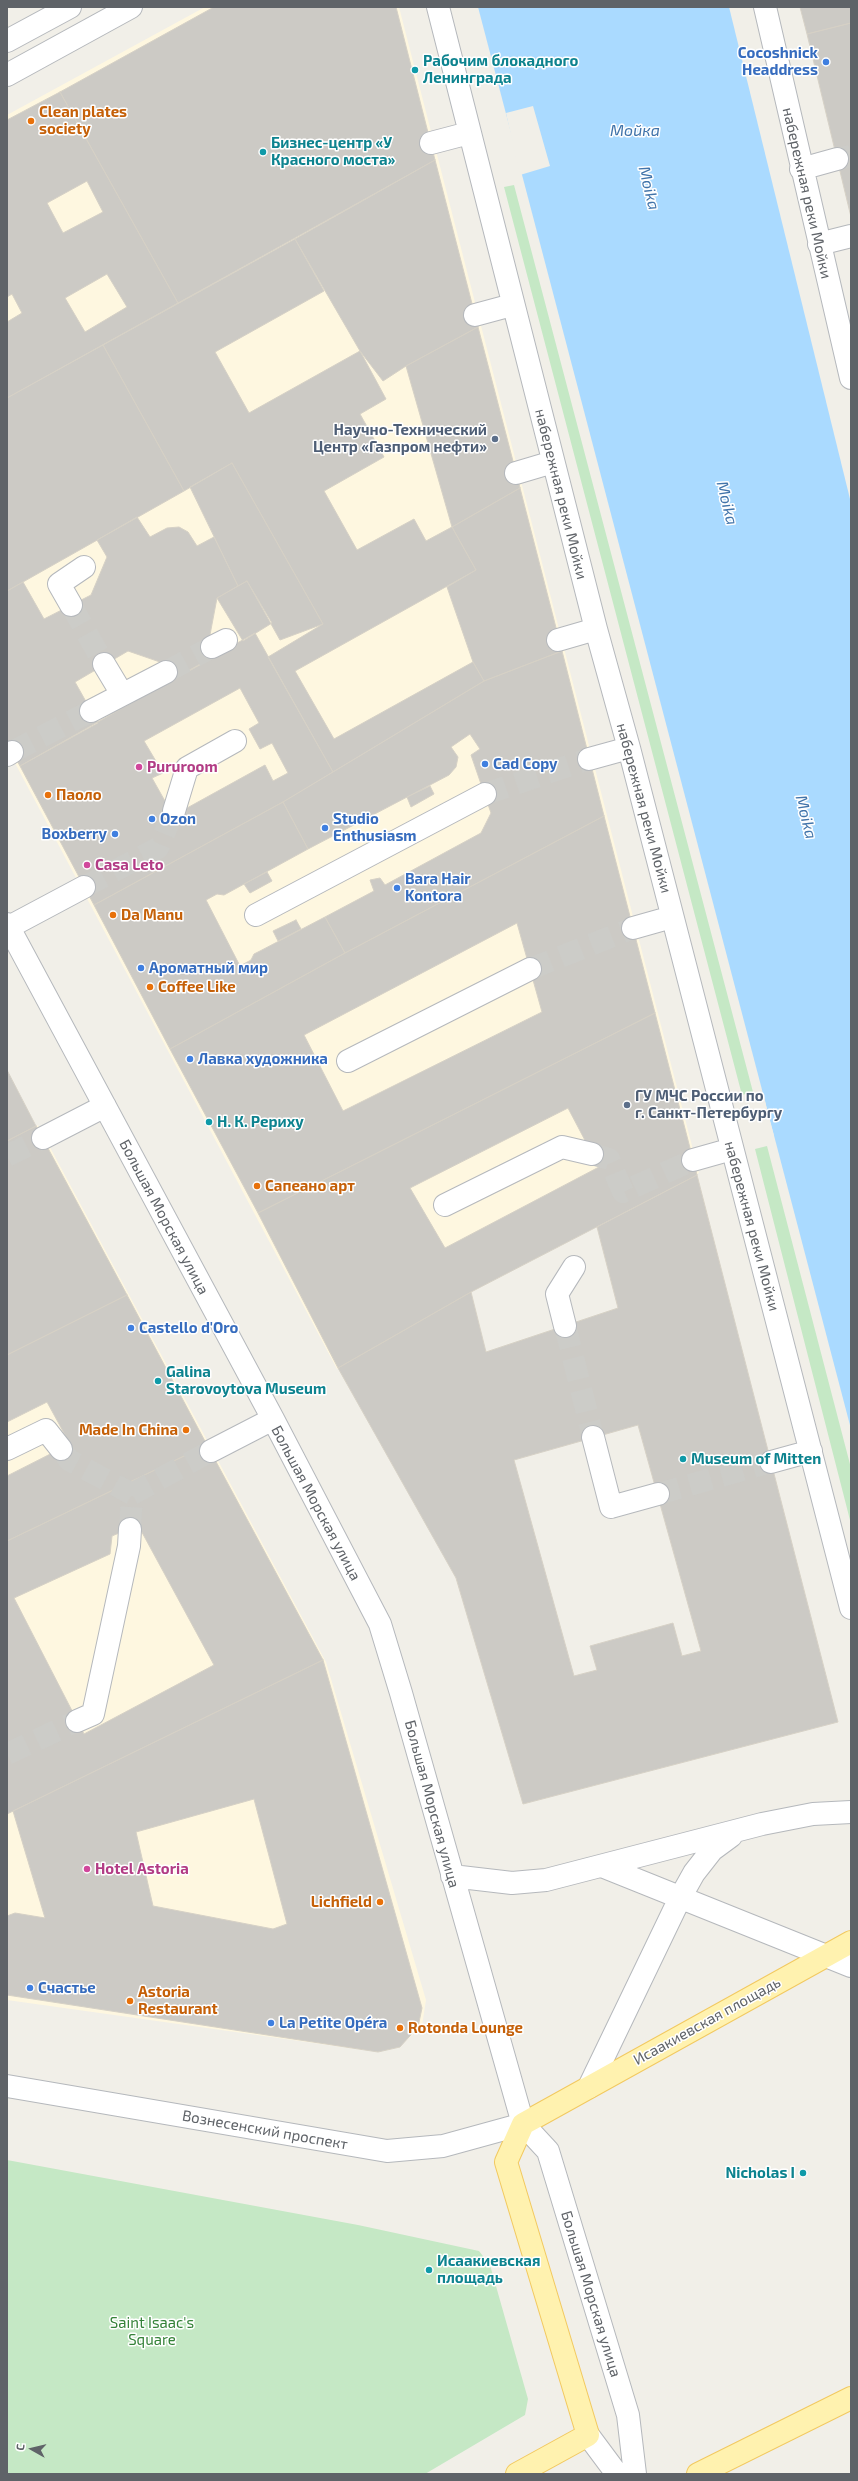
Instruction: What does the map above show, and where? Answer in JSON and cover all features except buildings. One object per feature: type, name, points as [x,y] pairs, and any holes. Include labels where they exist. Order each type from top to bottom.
[{"type":"main road","name":"Исаакиевская площадь","points":[[522,2124],[851,1942]]},
{"type":"main road","points":[[517,2474],[588,2435],[506,2162],[522,2124]]},
{"type":"main road","points":[[698,2474],[851,2398]]},
{"type":"street","points":[[7,41],[70,7]]},
{"type":"street","points":[[7,75],[131,7]]},
{"type":"street","name":"набережная реки Мойки","points":[[438,7],[512,305],[596,629],[629,748],[851,1608]]},
{"type":"street","name":"набережная реки Мойки","points":[[765,7],[819,244],[845,323],[851,378]]},
{"type":"street","points":[[431,143],[469,133]]},
{"type":"street","points":[[801,169],[837,159]]},
{"type":"street","points":[[819,244],[851,236]]},
{"type":"street","points":[[475,315],[512,305]]},
{"type":"street","points":[[516,473],[553,462]]},
{"type":"street","points":[[71,605],[59,584],[84,567]]},
{"type":"street","points":[[558,640],[596,629]]},
{"type":"street","points":[[104,664],[122,694]]},
{"type":"street","points":[[91,711],[166,672]]},
{"type":"street","points":[[174,811],[187,768],[235,741]]},
{"type":"street","points":[[590,760],[629,748]]},
{"type":"street","points":[[256,915],[484,794]]},
{"type":"street","points":[[8,925],[84,887]]},
{"type":"street","points":[[633,928],[672,917]]},
{"type":"street","name":"Большая Морская улица","points":[[8,925],[273,1419],[380,1624],[401,1693],[522,2124],[548,2151],[628,2415],[635,2474]]},
{"type":"street","points":[[348,1061],[530,969]]},
{"type":"street","points":[[43,1138],[105,1106]]},
{"type":"street","points":[[445,1205],[562,1147],[592,1154]]},
{"type":"street","points":[[693,1160],[732,1149]]},
{"type":"street","points":[[565,1326],[557,1294],[574,1268]]},
{"type":"street","points":[[211,1452],[273,1419]]},
{"type":"street","points":[[7,1449],[46,1430],[61,1449]]},
{"type":"street","points":[[593,1437],[611,1507],[658,1494]]},
{"type":"street","points":[[771,1462],[811,1452]]},
{"type":"street","points":[[77,1721],[93,1714],[129,1546],[130,1529]]},
{"type":"street","name":"Исаакиевская площадь","points":[[452,1876],[512,1882],[546,1880],[735,1832],[813,1814],[851,1812]]},
{"type":"street","name":"Исаакиевская площадь","points":[[589,2087],[680,1898],[694,1873],[712,1850],[735,1832]]},
{"type":"street","points":[[602,1866],[851,1966]]},
{"type":"street","name":"Вознесенский проспект","points":[[7,2086],[387,2151],[443,2146],[522,2124]]},
{"type":"street","points":[[588,2435],[617,2474]]},
{"type":"shaded area","points":[[205,7],[399,7],[699,1173],[471,1292],[337,1369],[7,748],[7,115]]},
{"type":"shaded area","points":[[38,1125],[326,1662],[426,2000],[422,2026],[400,2046],[371,2051],[7,2000],[7,1141]]},
{"type":"green space","points":[[514,185],[753,1092],[742,1095],[504,187]]},
{"type":"green space","points":[[767,1146],[851,1468],[851,1524],[755,1149]]},
{"type":"green space","name":"Saint Isaac's Square","points":[[7,2160],[358,2225],[479,2251],[490,2265],[528,2399],[525,2415],[425,2474],[7,2474]]},
{"type":"water","name":"Мойка","points":[[478,7],[729,7],[851,503],[851,1429]]},
{"type":"pier","points":[[533,106],[550,166],[520,175],[506,113]]},
{"type":"pier","points":[[764,1096],[774,1136],[772,1136],[765,1111],[762,1097]]},
{"type":"tunnel","points":[[837,159],[851,156]]},
{"type":"tunnel","points":[[71,605],[104,664]]},
{"type":"tunnel","points":[[166,672],[212,647]]},
{"type":"tunnel","points":[[12,752],[91,711]]},
{"type":"tunnel","points":[[485,794],[589,759]]},
{"type":"tunnel","points":[[84,887],[158,848],[174,811]]},
{"type":"tunnel","points":[[530,969],[633,928]]},
{"type":"tunnel","points":[[7,1156],[43,1138]]},
{"type":"tunnel","points":[[592,1154],[609,1159],[623,1192],[693,1160]]},
{"type":"tunnel","points":[[565,1326],[593,1437]]},
{"type":"tunnel","points":[[61,1449],[69,1460],[132,1494]]},
{"type":"tunnel","points":[[130,1529],[132,1494],[211,1451]]},
{"type":"tunnel","points":[[658,1494],[771,1462]]},
{"type":"tunnel","points":[[7,1754],[77,1721]]},
{"type":"place","name":"Cocoshnick Headdress","points":[[826,62]]},
{"type":"place","name":"Рабочим блокадного Ленинграда","points":[[415,70]]},
{"type":"place","name":"Clean plates society","points":[[31,121]]},
{"type":"place","name":"Бизнес-центр «У Красного моста»","points":[[263,152]]},
{"type":"place","name":"Научно-Технический Центр «Газпром нефти»","points":[[495,439]]},
{"type":"place","name":"Cad Copy","points":[[485,764]]},
{"type":"place","name":"Pururoom","points":[[139,767]]},
{"type":"place","name":"Паоло","points":[[48,795]]},
{"type":"place","name":"Ozon","points":[[152,819]]},
{"type":"place","name":"Studio Enthusiasm","points":[[325,828]]},
{"type":"place","name":"Boxberry","points":[[115,834]]},
{"type":"place","name":"Casa Leto","points":[[87,865]]},
{"type":"place","name":"Bara Hair Kontora","points":[[397,888]]},
{"type":"place","name":"Da Manu","points":[[113,915]]},
{"type":"place","name":"Ароматный мир","points":[[141,968]]},
{"type":"place","name":"Coffee Like","points":[[150,987]]},
{"type":"place","name":"Лавка художника","points":[[190,1059]]},
{"type":"place","name":"ГУ МЧС России по г. Санкт-Петербургу","points":[[627,1105]]},
{"type":"place","name":"Н. К. Рериху","points":[[209,1122]]},
{"type":"place","name":"Сапеано арт","points":[[257,1186]]},
{"type":"place","name":"Castello d'Oro","points":[[131,1328]]},
{"type":"place","name":"Galina Starovoytova Museum","points":[[158,1381]]},
{"type":"place","name":"Made In China","points":[[186,1430]]},
{"type":"place","name":"Museum of Mitten","points":[[683,1459]]},
{"type":"place","name":"Hotel Astoria","points":[[87,1869]]},
{"type":"place","name":"Lichfield","points":[[380,1902]]},
{"type":"place","name":"Счастье","points":[[30,1988]]},
{"type":"place","name":"Astoria Restaurant","points":[[130,2001]]},
{"type":"place","name":"La Petite Opéra","points":[[271,2023]]},
{"type":"place","name":"Rotonda Lounge","points":[[400,2028]]},
{"type":"place","name":"Nicholas I","points":[[803,2173]]},
{"type":"place","name":"Исаакиевская площадь","points":[[429,2270]]},
{"type":"water label","name":"Moika","points":[[649,188]]},
{"type":"water label","name":"Moika","points":[[727,503]]},
{"type":"water label","name":"Moika","points":[[806,817]]}]
